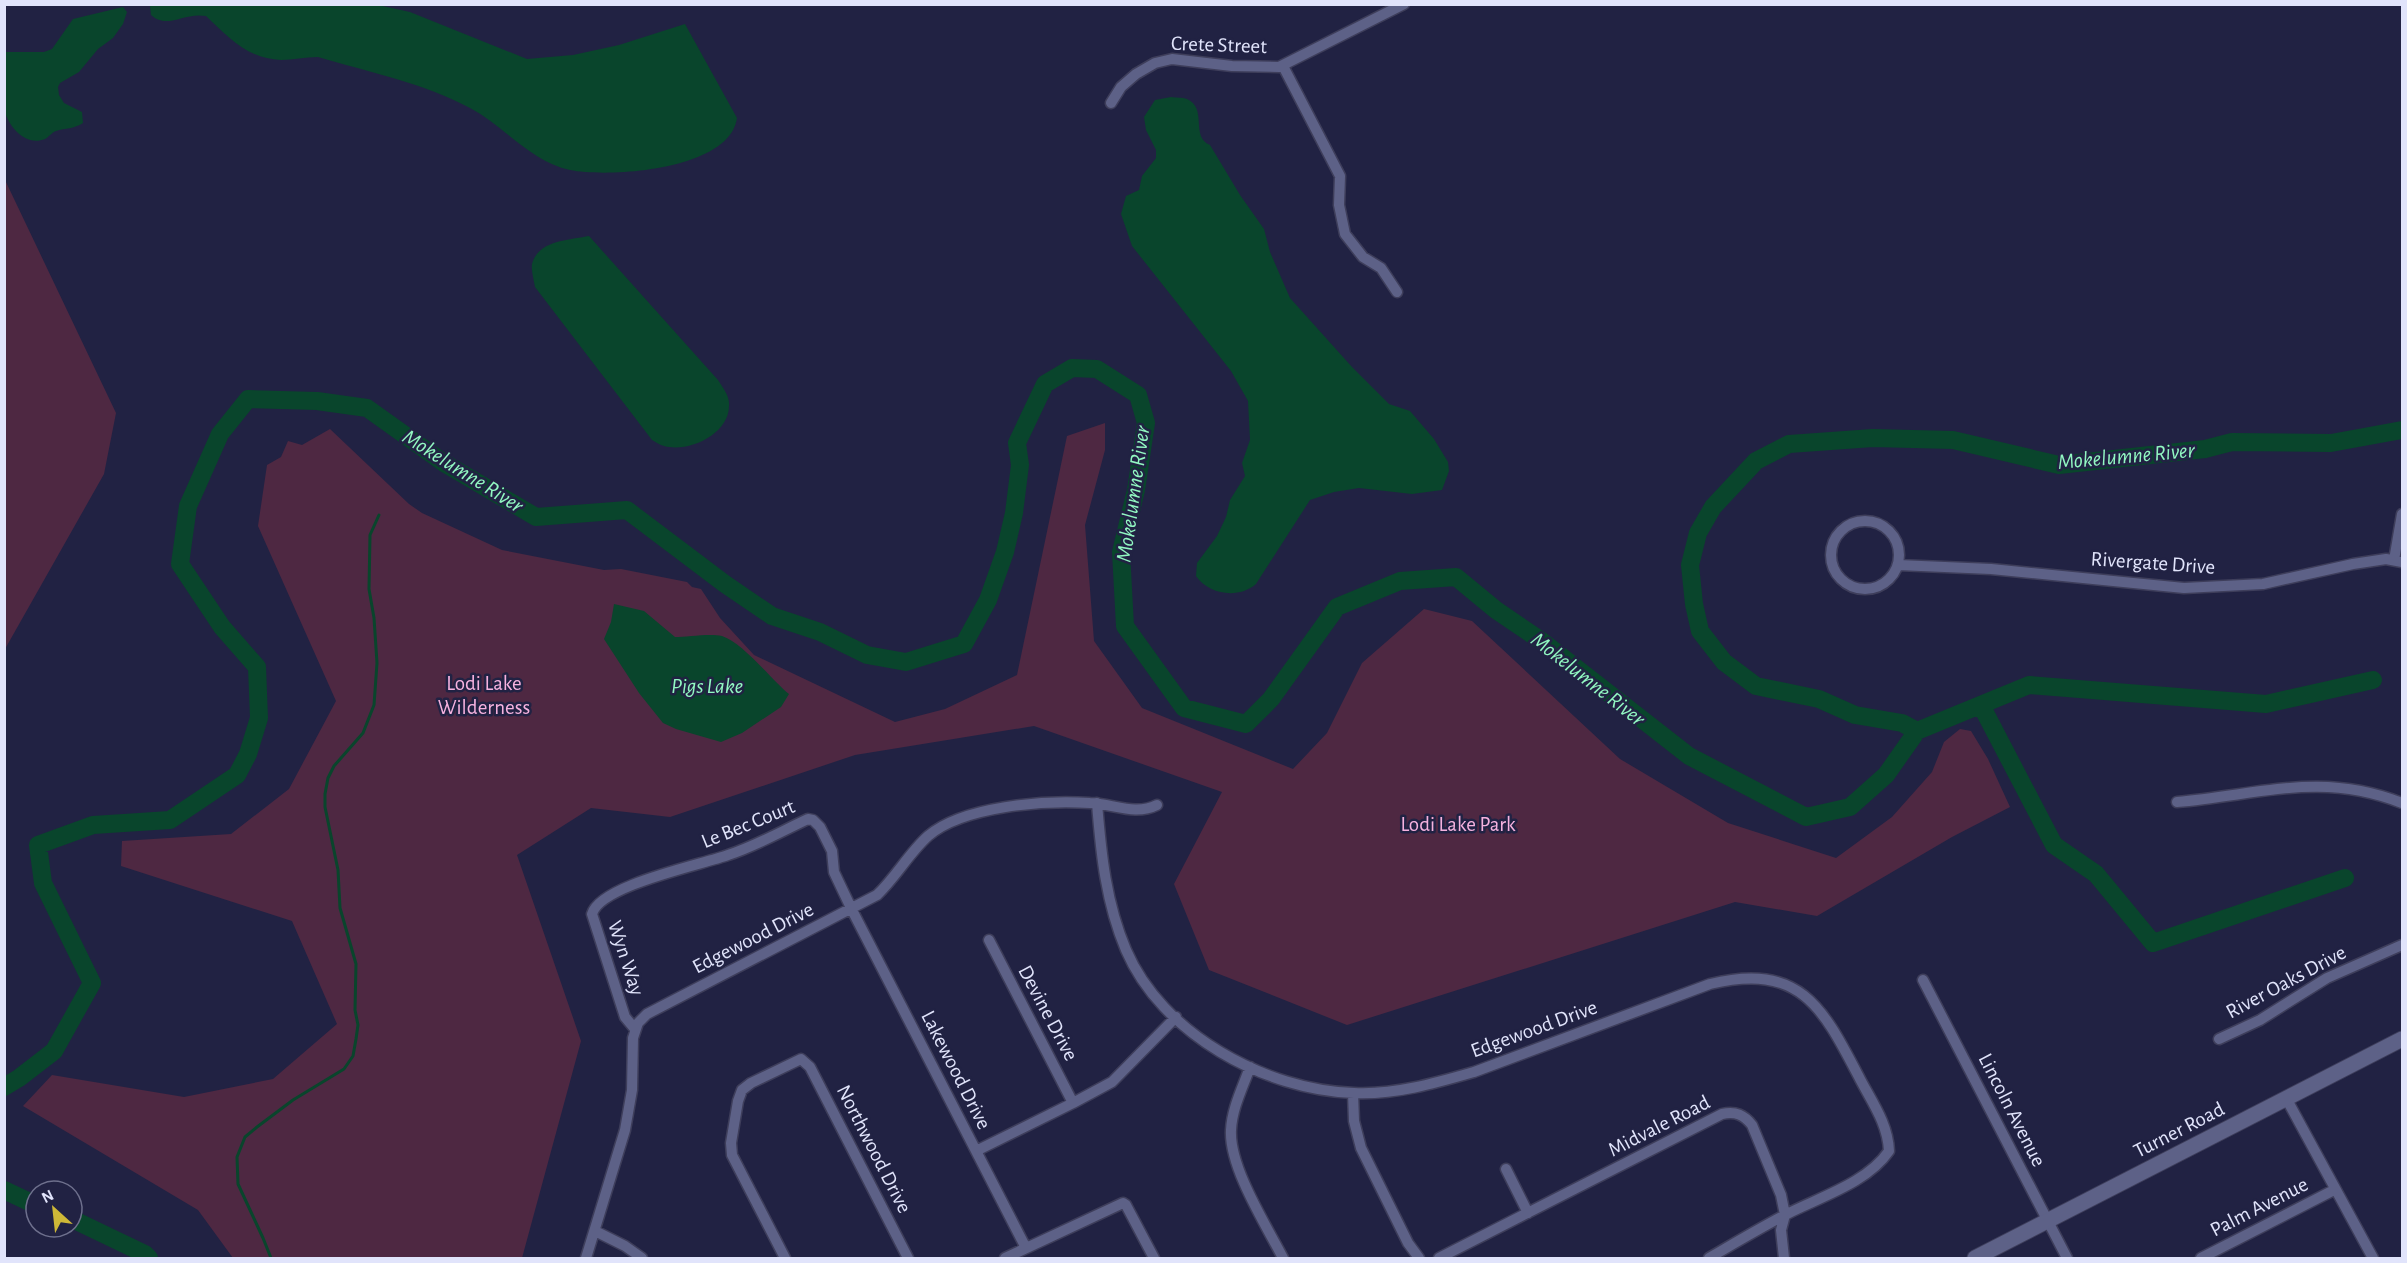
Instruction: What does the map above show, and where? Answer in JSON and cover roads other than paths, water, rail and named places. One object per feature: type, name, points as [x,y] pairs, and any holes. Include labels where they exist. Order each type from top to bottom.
[{"type":"main road","name":"Turner Road","points":[[1975,1258],[2403,1039]]},
{"type":"street","name":"Crete Street","points":[[1111,103],[1121,87],[1136,74],[1155,63],[1172,59],[1232,66],[1280,67],[1404,4]]},
{"type":"street","points":[[1283,66],[1340,176],[1339,205],[1345,234],[1363,257],[1382,268],[1397,292]]},
{"type":"street","points":[[2398,561],[2403,514]]},
{"type":"street","points":[[1864,520],[1878,523],[1890,531],[1898,542],[1900,554],[1898,566],[1886,583],[1875,589],[1862,590],[1850,587],[1840,579],[1832,567],[1830,556],[1833,543],[1840,531],[1851,523],[1864,520]]},
{"type":"street","name":"Rivergate Drive","points":[[1898,566],[1991,569],[2184,588],[2263,584],[2353,564],[2386,559],[2398,561]]},
{"type":"street","points":[[2177,802],[2300,786],[2324,786],[2344,787],[2379,794],[2403,803]]},
{"type":"street","name":"Edgewood Drive","points":[[635,1029],[647,1014],[878,896],[926,838],[942,825],[958,817],[975,812],[1066,802],[1097,803],[1137,811],[1157,806]]},
{"type":"street","name":"Edgewood Drive","points":[[1097,803],[1102,864],[1113,917],[1126,952],[1143,981],[1176,1017],[1215,1047],[1250,1067],[1278,1079],[1320,1090],[1353,1093],[1379,1093],[1407,1089],[1474,1072],[1710,984],[1731,979],[1773,981],[1808,998],[1836,1033],[1886,1129],[1889,1151],[1880,1164],[1709,1258]]},
{"type":"street","name":"Le Bec Court","points":[[604,900],[640,881],[730,855],[808,819],[813,820],[820,827],[832,851],[834,872],[852,910]]},
{"type":"street","name":"Wyn Way","points":[[604,900],[593,909],[592,914],[625,1017],[635,1029]]},
{"type":"street","name":"Lakewood Drive","points":[[852,910],[1026,1248]]},
{"type":"street","name":"Devine Drive","points":[[989,940],[1073,1103]]},
{"type":"street","name":"River Oaks Drive","points":[[2219,1039],[2260,1020],[2327,978],[2403,945]]},
{"type":"street","name":"Lincoln Avenue","points":[[1923,980],[2067,1258]]},
{"type":"street","points":[[976,1151],[1112,1082],[1176,1017]]},
{"type":"street","points":[[586,1258],[625,1130],[632,1090],[635,1029]]},
{"type":"street","name":"Northwood Drive","points":[[785,1258],[732,1155],[731,1143],[742,1090],[751,1083],[801,1059],[810,1067],[908,1258]]},
{"type":"street","points":[[1250,1067],[1235,1109],[1231,1129],[1232,1149],[1241,1174],[1283,1258]]},
{"type":"street","points":[[1353,1093],[1356,1137],[1408,1243],[1419,1258]]},
{"type":"street","points":[[2286,1098],[2373,1258]]},
{"type":"street","name":"Midvale Road","points":[[1439,1258],[1722,1114],[1731,1112],[1746,1118],[1752,1125],[1781,1195],[1785,1215]]},
{"type":"street","points":[[1506,1169],[1528,1213]]},
{"type":"street","name":"Palm Avenue","points":[[2201,1258],[2334,1190]]},
{"type":"street","points":[[1005,1258],[1123,1203],[1154,1258]]},
{"type":"street","points":[[1784,1258],[1781,1230],[1785,1215]]},
{"type":"street","points":[[595,1231],[625,1246],[642,1258]]},
{"type":"water","points":[[378,5],[410,12],[527,59],[573,55],[619,45],[685,24],[737,118],[729,135],[714,149],[692,159],[666,167],[639,171],[612,173],[570,170],[556,166],[530,152],[482,116],[452,99],[395,79],[318,57],[281,60],[258,56],[239,46],[206,16],[198,15],[164,21],[151,15],[150,6]]},
{"type":"water","points":[[123,7],[127,12],[123,24],[113,38],[98,49],[79,72],[60,83],[58,87],[59,95],[64,103],[82,112],[83,123],[56,131],[38,141],[24,138],[13,128],[4,109],[5,52],[44,52],[52,49],[73,19]]},
{"type":"water","points":[[1171,97],[1187,99],[1197,109],[1201,136],[1210,145],[1240,195],[1264,229],[1270,252],[1290,298],[1389,404],[1410,411],[1434,439],[1448,462],[1449,471],[1442,490],[1412,494],[1359,488],[1334,492],[1310,500],[1256,584],[1241,592],[1216,591],[1196,576],[1197,563],[1217,536],[1226,517],[1230,500],[1245,476],[1242,463],[1250,440],[1248,401],[1231,371],[1132,246],[1121,214],[1126,196],[1139,190],[1142,176],[1156,158],[1156,150],[1146,130],[1144,117],[1155,100]]},
{"type":"water","points":[[589,236],[724,389],[729,402],[727,416],[715,433],[706,439],[685,447],[662,446],[652,440],[535,287],[532,264],[535,256],[541,250],[556,242]]},
{"type":"water","name":"Pigs Lake","points":[[614,604],[644,611],[675,637],[711,635],[722,636],[730,640],[748,653],[789,694],[781,707],[742,733],[721,742],[663,723],[639,693],[604,639],[611,622]]},
{"type":"waterway","name":"Mokelumne River","points":[[4,1087],[54,1051],[92,983],[43,883],[38,845],[93,825],[170,820],[237,775],[248,754],[259,718],[257,667],[222,627],[180,564],[188,506],[220,434],[248,399],[317,401],[367,408],[444,463],[536,517],[627,510],[725,584],[772,616],[820,632],[867,655],[906,662],[964,644],[988,600],[1005,552],[1014,513],[1020,465],[1017,443],[1045,384],[1072,368],[1097,369],[1138,395],[1146,423],[1136,490],[1121,552],[1125,626],[1184,708],[1246,724],[1271,699],[1337,607],[1400,581],[1456,577],[1496,610],[1543,642],[1689,756],[1806,817],[1850,807],[1886,775],[1917,731],[1902,723],[1855,715],[1819,699],[1756,686],[1724,662],[1700,631],[1694,604],[1690,565],[1698,533],[1713,507],[1756,461],[1789,444],[1873,438],[1953,440],[2059,465],[2205,449],[2232,442],[2331,443],[2402,430]]},
{"type":"waterway","points":[[271,1258],[238,1184],[237,1157],[245,1137],[257,1127],[293,1100],[344,1069],[353,1056],[356,1039],[358,1025],[355,1010],[356,964],[340,908],[338,870],[325,807],[325,794],[328,778],[334,766],[363,733],[374,705],[377,663],[374,618],[369,589],[370,535],[379,515]]},
{"type":"waterway","points":[[1917,731],[2029,685],[2266,704],[2373,680]]},
{"type":"waterway","points":[[1981,705],[2054,845],[2096,874],[2153,943],[2345,878]]},
{"type":"waterway","name":"Mokelumne River","points":[[4,1190],[24,1199]]},
{"type":"waterway","name":"Mokelumne River","points":[[84,1225],[149,1258]]},
{"type":"park label","name":"Lodi Lake Wilderness","points":[[484,695]]},
{"type":"park label","name":"Lodi Lake Park","points":[[1458,824]]}]
